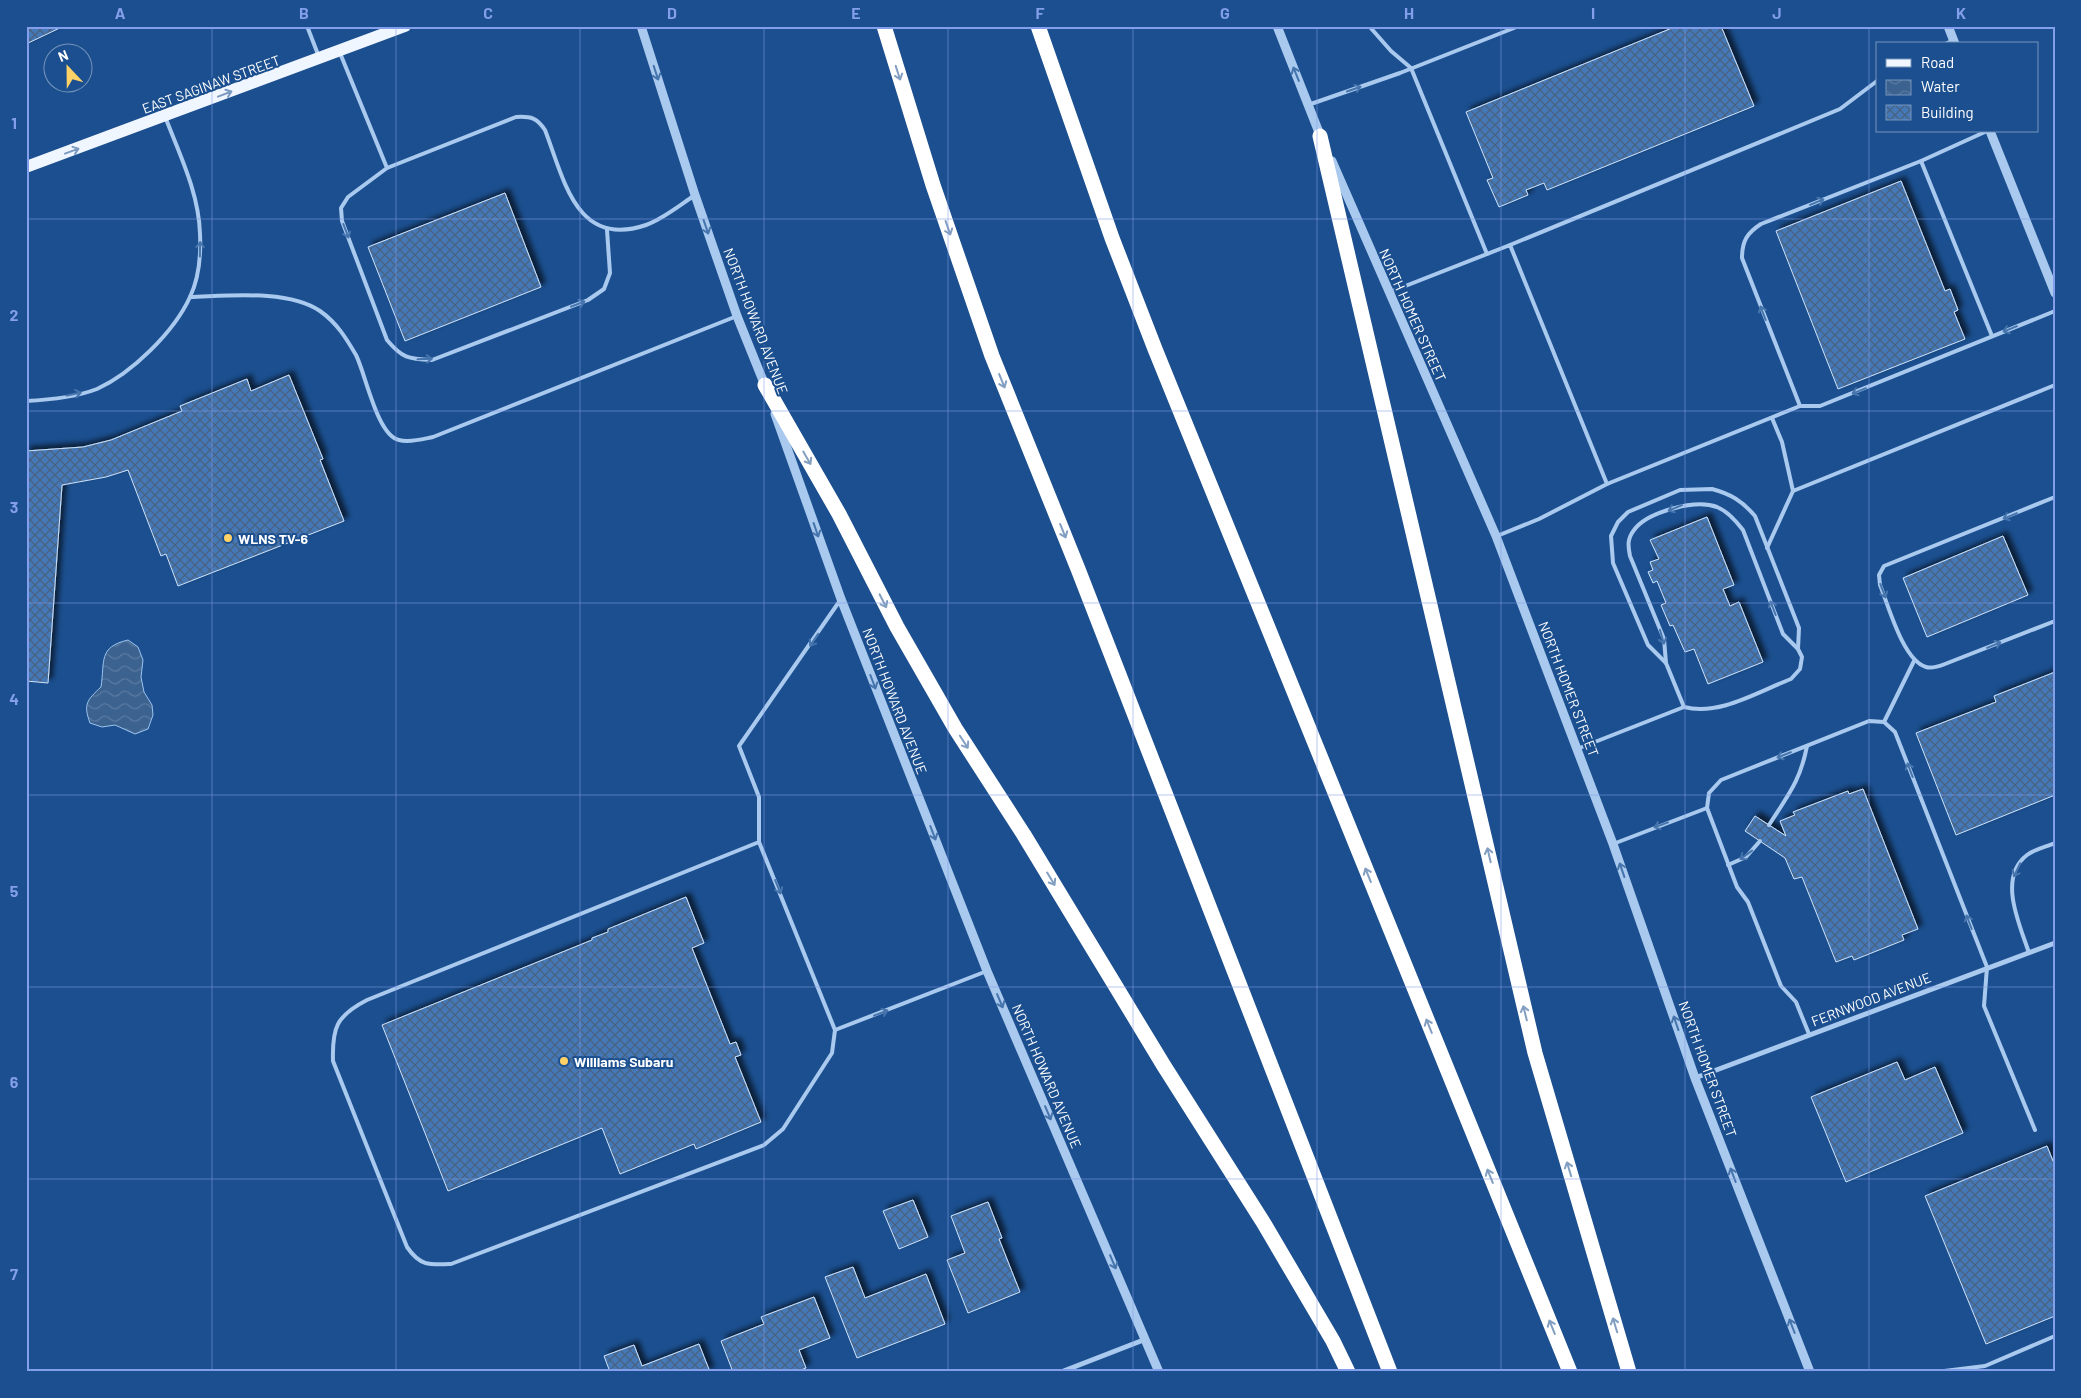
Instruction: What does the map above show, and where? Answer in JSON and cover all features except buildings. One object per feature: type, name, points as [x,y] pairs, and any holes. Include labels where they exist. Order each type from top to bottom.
[{"type":"highway","points":[[884,26],[933,185],[992,356],[1078,569],[1390,1372]]},
{"type":"highway","points":[[1038,26],[1112,238],[1155,349],[1570,1372]]},
{"type":"highway","points":[[1320,136],[1535,1053],[1630,1372]]},
{"type":"highway","points":[[765,385],[839,514],[897,628],[955,728],[1024,835],[1164,1066],[1263,1222],[1333,1341],[1348,1372]]},
{"type":"main road","name":"EAST SAGINAW STREET","points":[[26,167],[165,117],[405,26]]},
{"type":"street","name":"NORTH HOWARD AVENUE","points":[[641,26],[695,196],[737,316],[765,385],[840,599],[987,971],[1160,1372]]},
{"type":"street","name":"NORTH HOMER STREET","points":[[1277,26],[1320,136],[1496,536],[1612,844],[1695,1078],[1810,1372]]},
{"type":"street","points":[[1948,26],[1955,42]]},
{"type":"street","points":[[1989,132],[2055,293]]},
{"type":"street","name":"FERNWOOD AVENUE","points":[[1695,1078],[2055,943]]},
{"type":"street","points":[[1061,1372],[1146,1339]]},
{"type":"lane","points":[[307,26],[320,59]]},
{"type":"lane","points":[[1369,26],[1374,35],[1411,68],[1486,254]]},
{"type":"lane","points":[[1308,105],[1519,26]]},
{"type":"lane","points":[[340,51],[387,168]]},
{"type":"lane","points":[[1388,292],[1486,254],[1840,109],[1876,82]]},
{"type":"lane","points":[[607,230],[610,273],[604,289],[588,300],[432,360],[415,359],[398,353],[387,340],[342,221],[342,208],[348,197],[387,168],[516,117],[528,116],[538,120],[545,130],[571,198],[593,224],[607,230],[627,230],[648,224],[695,196]]},
{"type":"lane","points":[[26,400],[47,400],[96,389],[133,368],[173,324],[190,297],[200,263],[200,232],[192,185],[165,117]]},
{"type":"lane","points":[[1800,406],[1742,258],[1742,243],[1750,231],[1761,224],[1921,161],[1987,132]]},
{"type":"lane","points":[[1921,161],[1992,336]]},
{"type":"lane","points":[[1510,244],[1607,484]]},
{"type":"lane","points":[[190,297],[257,296],[292,301],[319,310],[339,327],[357,357],[381,422],[389,434],[399,440],[414,441],[433,437],[737,316]]},
{"type":"lane","points":[[1496,536],[1539,519],[1607,484],[1800,406],[1820,406],[2055,311]]},
{"type":"lane","points":[[1793,491],[2055,385]]},
{"type":"lane","points":[[1767,548],[1793,491],[1782,442],[1772,418]]},
{"type":"lane","points":[[1666,663],[1648,645],[1613,563],[1611,536],[1618,522],[1628,512],[1680,490],[1712,489],[1730,494],[1746,505],[1755,516],[1799,628],[1798,649]]},
{"type":"lane","points":[[2055,497],[1884,566],[1879,575],[1880,585],[1906,649],[1914,661],[1928,668],[1945,664],[2055,620]]},
{"type":"lane","points":[[1577,750],[1684,706],[1697,710],[1714,710],[1791,679],[1800,670],[1802,657],[1798,649],[1783,634],[1743,530],[1734,519],[1718,507],[1700,503],[1683,505],[1641,522],[1633,531],[1628,543],[1630,556],[1664,640],[1666,663],[1684,706]]},
{"type":"lane","points":[[759,842],[366,1000],[349,1009],[338,1024],[332,1042],[333,1062],[407,1247],[414,1258],[428,1265],[451,1264],[764,1145],[783,1129],[832,1053],[835,1030],[759,842],[759,797],[739,746],[840,599]]},
{"type":"lane","points":[[1884,722],[1914,661]]},
{"type":"lane","points":[[1809,1034],[1796,1002],[1781,986],[1748,902],[1737,887],[1707,808],[1709,793],[1721,780],[1869,721],[1884,722],[1894,732],[1987,967],[1984,1006],[2035,1130]]},
{"type":"lane","points":[[1769,825],[1797,782],[1802,771],[1806,746]]},
{"type":"lane","points":[[1612,844],[1707,808]]},
{"type":"lane","points":[[1728,865],[1746,857],[1760,841]]},
{"type":"lane","points":[[2029,953],[2015,912],[2012,889],[2013,875],[2026,856],[2055,843]]},
{"type":"lane","points":[[835,1030],[987,971]]},
{"type":"lane","points":[[1936,1372],[1985,1366],[2055,1336]]},
{"type":"water","points":[[128,640],[138,647],[143,660],[141,677],[144,692],[152,705],[153,715],[148,729],[135,734],[115,725],[102,727],[90,723],[87,711],[92,695],[101,687],[103,663],[107,651],[118,643]]},
{"type":"place","name":"WLNS TV-6","points":[[228,538]]},
{"type":"place","name":"Williams Subaru","points":[[564,1061]]}]
